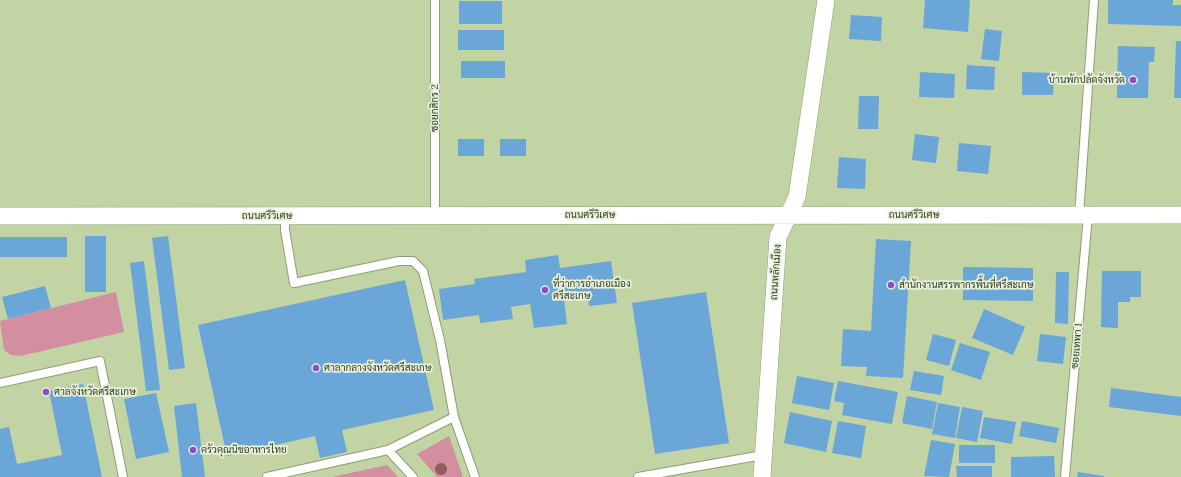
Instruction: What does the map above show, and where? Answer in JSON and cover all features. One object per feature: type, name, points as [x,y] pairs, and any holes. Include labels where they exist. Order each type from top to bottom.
[{"type":"street","name":"ถนนหลักเมือง","points":[[762,477],[778,237],[797,197],[826,0]]},
{"type":"street","name":"ถนนศรีวิเศษ","points":[[0,216],[1181,215]]},
{"type":"lane","name":"ซอยกสิกร 2","points":[[435,0],[435,216]]},
{"type":"lane","name":"ซอยเทพา 1","points":[[1065,477],[1083,215],[1094,0]]},
{"type":"lane","points":[[285,216],[285,230],[294,283],[399,260],[413,261],[423,271],[440,340],[454,417],[475,477]]},
{"type":"lane","points":[[0,383],[100,361],[123,477]]},
{"type":"lane","points":[[267,477],[283,475],[388,450],[454,417]]},
{"type":"lane","points":[[388,450],[413,477]]},
{"type":"lane","points":[[638,477],[764,455]]},
{"type":"shaded area","points":[[116,292],[124,332],[20,356],[11,355],[4,350],[0,321]]},
{"type":"shaded area","points":[[449,436],[463,477],[437,477],[417,454]]},
{"type":"shaded area","points":[[387,465],[398,477],[332,477]]},
{"type":"building","points":[[925,0],[970,0],[968,32],[923,28]]},
{"type":"building","points":[[1108,0],[1173,0],[1173,5],[1181,5],[1181,26],[1108,24]]},
{"type":"building","points":[[459,1],[502,1],[502,24],[459,24]]},
{"type":"building","points":[[851,15],[882,17],[881,41],[849,39]]},
{"type":"building","points":[[985,29],[1002,31],[999,61],[981,59]]},
{"type":"building","points":[[458,30],[504,30],[504,50],[458,50]]},
{"type":"building","points":[[1176,41],[1181,41],[1181,98],[1174,98]]},
{"type":"building","name":"บ้านพักปลัดจังหวัด","points":[[1118,46],[1155,47],[1154,62],[1149,62],[1148,98],[1117,98]]},
{"type":"building","points":[[461,61],[505,61],[505,78],[461,78]]},
{"type":"building","points":[[967,65],[995,67],[994,90],[966,89]]},
{"type":"building","points":[[920,72],[955,74],[954,98],[919,97]]},
{"type":"building","points":[[1022,72],[1054,73],[1053,95],[1022,95]]},
{"type":"building","points":[[859,96],[879,96],[878,129],[858,129]]},
{"type":"building","points":[[915,134],[939,137],[936,163],[912,160]]},
{"type":"building","points":[[458,139],[484,139],[484,156],[458,156]]},
{"type":"building","points":[[500,139],[526,139],[526,156],[500,156]]},
{"type":"building","points":[[959,143],[991,146],[988,174],[957,171]]},
{"type":"building","points":[[839,157],[866,159],[865,189],[837,188]]},
{"type":"building","points":[[85,236],[106,236],[106,292],[85,292]]},
{"type":"building","points":[[168,236],[185,368],[169,370],[152,238]]},
{"type":"building","points":[[0,237],[67,237],[67,257],[0,257]]},
{"type":"building","name":"สำนักงานสรรพากรพื้นที่ศรีสะเกษ","points":[[876,239],[911,241],[903,378],[866,376],[867,367],[841,366],[843,329],[871,331]]},
{"type":"building","name":"ที่ว่าการอำเภอเมือง ศรีสะเกษ","points":[[558,255],[560,268],[611,261],[617,303],[589,306],[588,296],[564,300],[567,324],[534,328],[530,304],[511,307],[513,319],[480,323],[479,315],[443,320],[439,289],[475,284],[474,279],[526,272],[525,260]]},
{"type":"building","points":[[144,261],[160,390],[146,391],[130,263]]},
{"type":"building","points":[[963,267],[1033,268],[1033,301],[963,300]]},
{"type":"building","points":[[1102,271],[1141,271],[1141,297],[1130,297],[1130,302],[1118,302],[1118,328],[1101,327]]},
{"type":"building","points":[[1056,272],[1069,272],[1068,324],[1055,323]]},
{"type":"building","name":"ศาลากลางจังหวัดศรีสะเกษ","points":[[405,280],[434,410],[342,430],[347,452],[320,458],[315,436],[227,456],[198,325]]},
{"type":"building","points":[[45,286],[51,308],[8,319],[2,297]]},
{"type":"building","points":[[706,292],[729,443],[655,454],[632,303]]},
{"type":"building","points":[[984,309],[1025,327],[1013,355],[972,338]]},
{"type":"building","points":[[933,334],[956,340],[949,366],[926,360]]},
{"type":"building","points":[[1040,334],[1066,337],[1063,364],[1037,361]]},
{"type":"building","points":[[960,343],[990,352],[981,380],[951,370]]},
{"type":"building","points":[[914,371],[944,376],[941,395],[910,390]]},
{"type":"building","points":[[797,376],[834,383],[829,410],[792,403]]},
{"type":"building","points":[[838,381],[898,392],[892,424],[842,415],[844,403],[834,401]]},
{"type":"building","points":[[83,384],[102,477],[0,477],[0,429],[9,427],[17,464],[62,455],[49,391]]},
{"type":"building","points":[[1111,388],[1181,397],[1181,416],[1109,407]]},
{"type":"building","points":[[156,393],[169,452],[136,459],[124,399]]},
{"type":"building","points":[[907,396],[937,402],[932,429],[902,423]]},
{"type":"building","points":[[196,403],[205,477],[182,477],[174,406]]},
{"type":"building","points":[[938,403],[960,407],[955,438],[932,434]]},
{"type":"building","points":[[962,407],[983,411],[977,442],[956,438]]},
{"type":"building","points":[[790,412],[832,421],[826,452],[784,443]]},
{"type":"building","points":[[984,417],[1016,422],[1012,444],[980,438]]},
{"type":"building","points":[[838,421],[866,426],[861,458],[832,453]]},
{"type":"building","points":[[1022,421],[1059,428],[1056,443],[1019,436]]},
{"type":"building","points":[[931,440],[955,444],[949,477],[924,476]]},
{"type":"building","points":[[959,445],[995,445],[995,463],[959,463]]},
{"type":"building","points":[[1054,456],[1055,477],[1011,477],[1011,457]]},
{"type":"building","points":[[956,466],[992,466],[992,477],[957,477]]},
{"type":"building","points":[[1078,472],[1104,476],[1104,477],[1077,477]]},
{"type":"place","name":"บ้านพักปลัดจังหวัด","points":[[1133,80]]},
{"type":"place","name":"สำนักงานสรรพากรพื้นที่ศรีสะเกษ","points":[[891,285]]},
{"type":"place","name":"ที่ว่าการอำเภอเมือง ศรีสะเกษ","points":[[545,290]]},
{"type":"place","name":"ศาลากลางจังหวัดศรีสะเกษ","points":[[316,368]]},
{"type":"place","name":"ศาลจังหวัดศรีสะเกษ","points":[[46,392]]},
{"type":"place","name":"ครัวคุณนิชอาหารไทย","points":[[193,450]]}]
